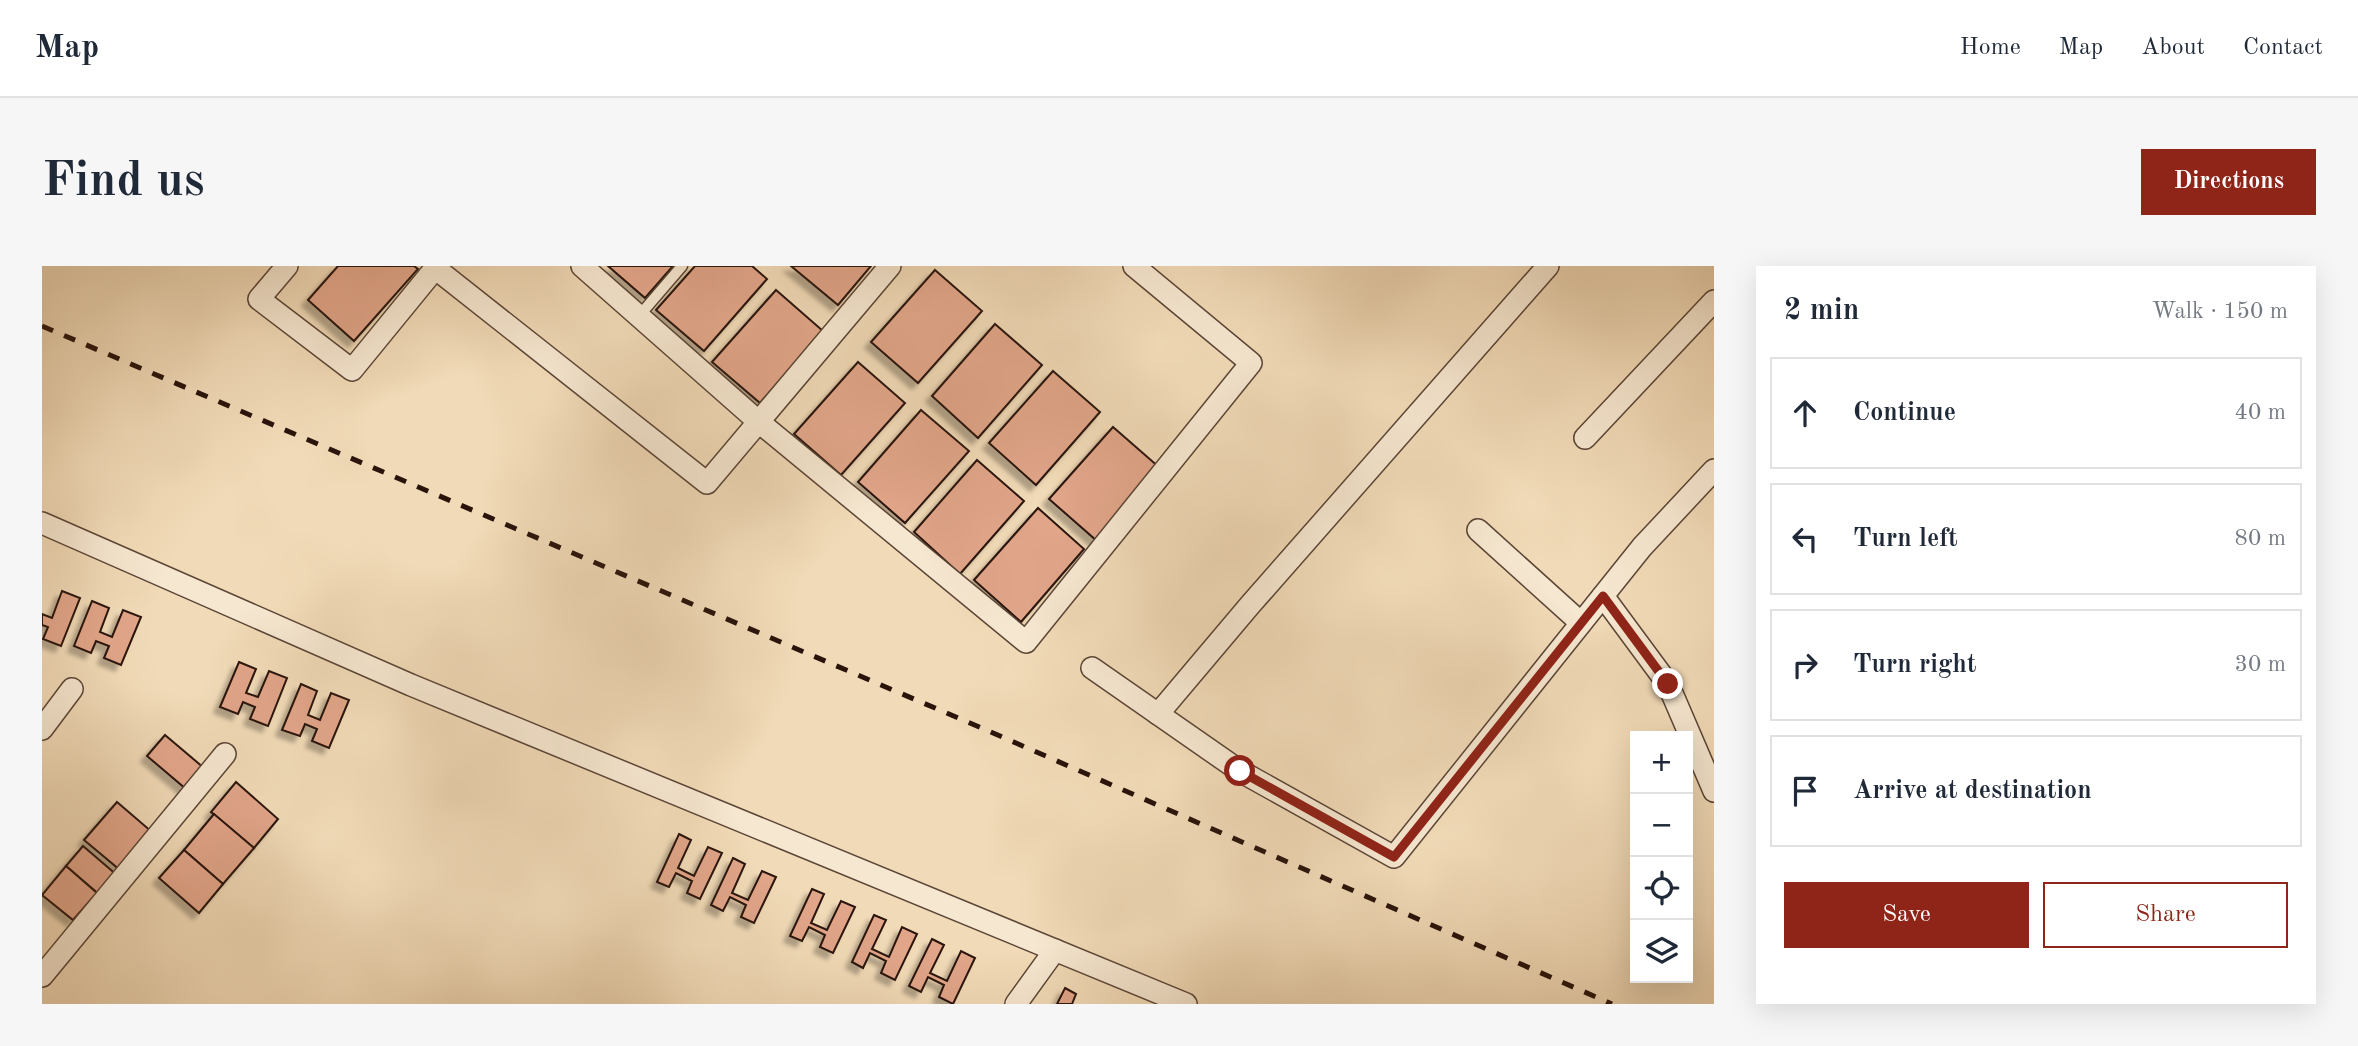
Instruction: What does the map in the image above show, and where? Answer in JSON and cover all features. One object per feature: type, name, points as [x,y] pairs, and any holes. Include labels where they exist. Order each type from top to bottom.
[{"type":"street","points":[[287,266],[259,299],[352,370],[436,267],[707,483],[890,266]]},
{"type":"street","points":[[582,266],[759,422],[1026,642],[1251,363],[1134,266]]},
{"type":"street","points":[[1158,713],[1548,266]]},
{"type":"street","points":[[1585,438],[1714,301]]},
{"type":"street","points":[[1092,668],[1240,771],[1394,857],[1642,547],[1714,470]]},
{"type":"street","points":[[42,523],[411,685],[1186,1004]]},
{"type":"street","points":[[1478,530],[1581,623]]},
{"type":"street","points":[[1603,596],[1668,684],[1714,791]]},
{"type":"street","points":[[42,729],[72,689]]},
{"type":"street","points":[[42,976],[225,754]]},
{"type":"street","points":[[1016,1004],[1055,950]]},
{"type":"lane","points":[[639,316],[682,266]]},
{"type":"building","points":[[338,266],[414,266],[418,269],[354,341],[308,300]]},
{"type":"building","points":[[608,266],[673,266],[645,298]]},
{"type":"building","points":[[695,266],[752,266],[767,279],[704,351],[656,310]]},
{"type":"building","points":[[791,266],[871,266],[838,305]]},
{"type":"building","points":[[935,270],[982,311],[918,383],[871,342]]},
{"type":"building","points":[[776,290],[823,331],[760,403],[712,362]]},
{"type":"building","points":[[995,324],[1042,365],[978,438],[932,396]]},
{"type":"building","points":[[858,362],[905,403],[841,475],[794,434]]},
{"type":"building","points":[[1053,371],[1100,412],[1036,485],[989,443]]},
{"type":"building","points":[[921,410],[969,451],[905,523],[858,482]]},
{"type":"building","points":[[1113,427],[1160,468],[1097,541],[1049,499]]},
{"type":"building","points":[[977,460],[1024,501],[960,574],[914,532]]},
{"type":"building","points":[[1038,508],[1084,549],[1021,622],[974,580]]},
{"type":"building","points":[[62,591],[80,598],[61,646],[43,639],[48,627],[42,625],[42,614],[52,618]]},
{"type":"building","points":[[92,601],[109,608],[100,632],[112,637],[123,610],[141,617],[121,665],[104,658],[109,646],[96,641],[91,653],[74,646]]},
{"type":"building","points":[[239,662],[256,669],[246,693],[258,697],[269,671],[287,678],[268,726],[250,719],[255,707],[243,702],[238,714],[220,707]]},
{"type":"building","points":[[301,684],[317,691],[308,715],[320,720],[331,693],[349,700],[329,748],[312,741],[317,729],[305,724],[300,736],[282,730]]},
{"type":"building","points":[[165,735],[204,768],[186,789],[147,756]]},
{"type":"building","points":[[236,782],[278,819],[254,848],[211,812]]},
{"type":"building","points":[[117,802],[152,832],[120,870],[84,840]]},
{"type":"building","points":[[214,814],[254,848],[223,884],[184,850]]},
{"type":"building","points":[[679,834],[691,840],[678,868],[694,876],[708,847],[722,853],[700,899],[687,893],[692,881],[676,873],[669,887],[657,882]]},
{"type":"building","points":[[83,846],[118,876],[101,896],[66,866]]},
{"type":"building","points":[[184,850],[223,884],[199,913],[159,878]]},
{"type":"building","points":[[733,858],[745,864],[732,893],[748,900],[762,871],[776,877],[754,923],[741,917],[746,905],[730,897],[723,911],[711,905]]},
{"type":"building","points":[[66,866],[97,893],[73,920],[42,895]]},
{"type":"building","points":[[812,889],[824,894],[811,923],[827,930],[841,901],[855,907],[833,953],[820,947],[825,935],[809,927],[802,941],[790,936]]},
{"type":"building","points":[[874,915],[886,920],[872,949],[889,957],[902,927],[917,934],[895,980],[881,973],[886,961],[870,953],[863,968],[852,962]]},
{"type":"building","points":[[932,939],[944,945],[930,973],[947,981],[961,951],[975,958],[953,1004],[939,997],[944,985],[928,977],[921,992],[909,986]]},
{"type":"building","points":[[1065,988],[1076,994],[1072,1004],[1057,1004]]},
{"type":"railway","points":[[42,326],[984,729],[1612,1004]]},
{"type":"route","points":[[1240,771],[1394,857],[1603,596],[1668,684]]}]
